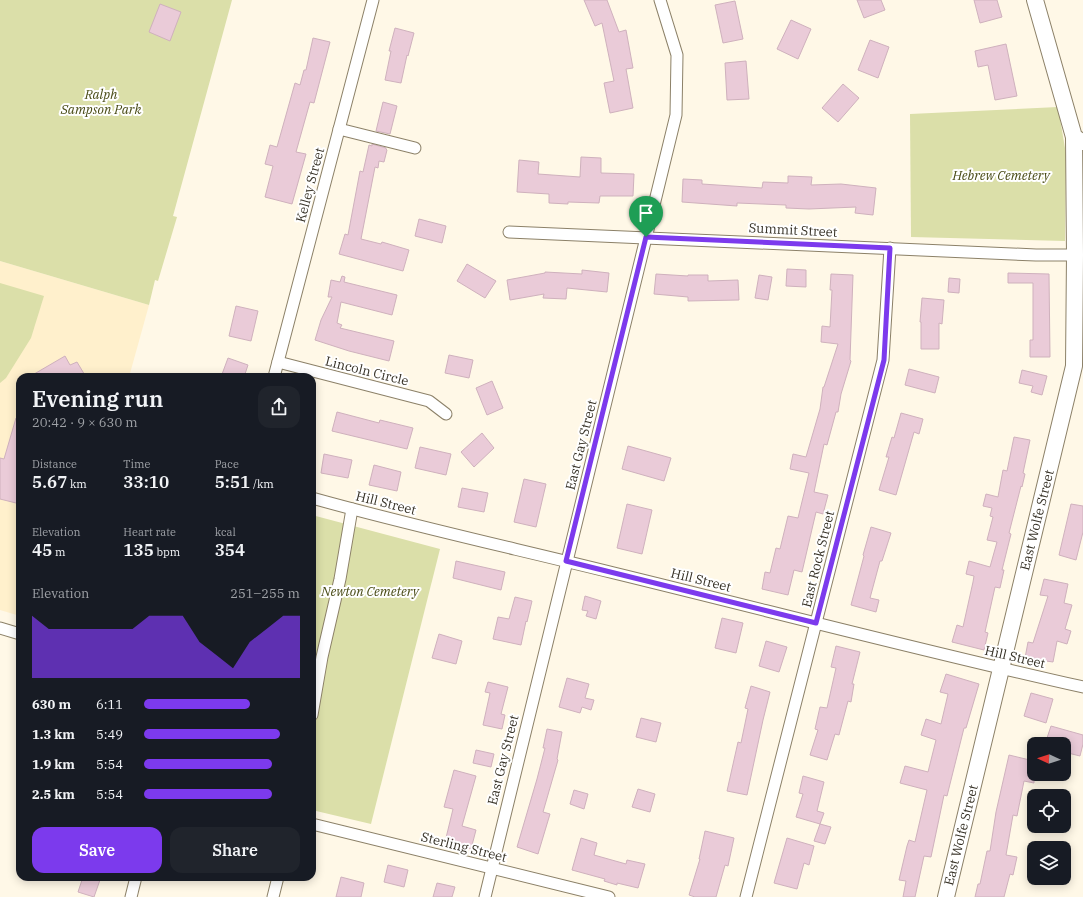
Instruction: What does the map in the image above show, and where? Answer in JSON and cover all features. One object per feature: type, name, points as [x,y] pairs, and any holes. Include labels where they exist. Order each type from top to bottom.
[{"type":"street","name":"Kelley Street","points":[[275,373],[373,0]]},
{"type":"street","name":"East Gay Street","points":[[485,897],[676,115],[677,55],[660,0]]},
{"type":"street","name":"East Wolfe Street","points":[[946,897],[1074,366],[1078,140],[1035,0]]},
{"type":"street","points":[[339,129],[415,148]]},
{"type":"street","name":"Summit Street","points":[[509,232],[1036,255],[1075,255]]},
{"type":"street","name":"East Rock Street","points":[[746,897],[884,360],[890,248]]},
{"type":"street","name":"Lincoln Circle","points":[[278,362],[429,401],[446,414]]},
{"type":"street","name":"Hill Street","points":[[316,499],[1001,669],[1083,687]]},
{"type":"street","points":[[316,692],[322,657],[340,579],[352,509]]},
{"type":"street","points":[[0,628],[16,633]]},
{"type":"street","name":"Sterling Street","points":[[316,825],[609,897]]},
{"type":"street","points":[[131,897],[135,881]]},
{"type":"street","points":[[273,897],[277,881]]},
{"type":"shaded area","points":[[0,261],[149,305],[130,373],[16,373],[16,615],[0,610]]},
{"type":"green space","name":"Ralph Sampson Park","points":[[0,0],[232,0],[173,216],[177,217],[158,281],[155,280],[149,305],[0,261]]},
{"type":"green space","name":"Hebrew Cemetery","points":[[1058,107],[1066,154],[1065,241],[911,237],[910,114]]},
{"type":"green space","points":[[0,283],[44,296],[31,338],[6,378],[0,383]]},
{"type":"green space","name":"Newton Cemetery","points":[[316,516],[440,549],[371,824],[316,811]]},
{"type":"building","points":[[584,0],[607,0],[619,32],[626,30],[633,68],[626,69],[633,108],[610,113],[604,83],[614,81],[602,23],[595,26]]},
{"type":"building","points":[[857,0],[881,0],[885,10],[864,18]]},
{"type":"building","points":[[974,0],[997,0],[1002,17],[980,23]]},
{"type":"building","points":[[735,1],[743,39],[723,43],[715,5]]},
{"type":"building","points":[[160,4],[181,12],[170,41],[149,32]]},
{"type":"building","points":[[791,20],[811,29],[798,59],[777,49]]},
{"type":"building","points":[[395,28],[414,33],[408,56],[407,55],[401,83],[385,80],[391,51],[389,51]]},
{"type":"building","points":[[313,38],[330,42],[314,103],[310,102],[296,152],[306,154],[292,204],[265,197],[273,166],[265,164],[270,145],[277,147],[295,83],[300,85],[304,70],[306,70]]},
{"type":"building","points":[[870,40],[889,47],[878,78],[858,70]]},
{"type":"building","points":[[1006,44],[1017,96],[995,100],[988,65],[978,67],[975,51]]},
{"type":"building","points":[[746,61],[749,99],[727,100],[725,63]]},
{"type":"building","points":[[843,84],[859,98],[838,122],[822,108]]},
{"type":"building","points":[[383,102],[397,106],[390,134],[376,131]]},
{"type":"building","points":[[372,144],[386,148],[387,150],[384,162],[379,161],[378,168],[375,167],[361,239],[381,244],[382,242],[409,250],[403,271],[339,254],[345,234],[348,235],[360,171],[363,172],[369,145],[372,146]]},
{"type":"building","points":[[581,157],[601,158],[601,173],[634,174],[633,196],[600,196],[599,203],[568,202],[568,204],[549,203],[549,194],[517,192],[519,160],[539,162],[538,174],[580,177]]},
{"type":"building","points":[[788,176],[812,177],[811,185],[841,184],[876,188],[873,215],[855,213],[856,207],[809,209],[786,208],[786,205],[737,203],[737,206],[682,202],[683,179],[702,180],[702,184],[762,188],[763,182],[788,183]]},
{"type":"building","points":[[419,219],[446,226],[442,243],[415,236]]},
{"type":"building","points":[[467,264],[496,281],[485,298],[457,281]]},
{"type":"building","points":[[787,269],[806,270],[806,287],[786,286]]},
{"type":"building","points":[[582,270],[609,273],[607,292],[567,288],[566,299],[543,298],[544,294],[510,300],[507,280],[545,272],[582,274]]},
{"type":"building","points":[[1008,273],[1049,274],[1050,357],[1030,357],[1030,340],[1033,340],[1033,283],[1008,283]]},
{"type":"building","points":[[656,274],[688,276],[708,275],[708,281],[738,280],[739,300],[688,301],[688,297],[654,294]]},
{"type":"building","points":[[831,274],[853,275],[851,361],[841,394],[838,412],[836,412],[827,445],[824,444],[814,492],[828,495],[823,514],[816,512],[802,572],[794,570],[788,595],[762,589],[765,572],[770,573],[776,548],[780,549],[788,516],[798,518],[809,473],[790,469],[793,454],[806,457],[820,409],[823,387],[838,344],[821,342],[822,326],[830,327],[832,290],[830,290]]},
{"type":"building","points":[[759,275],[772,277],[768,300],[755,298]]},
{"type":"building","points":[[342,276],[345,277],[344,282],[397,295],[392,315],[341,302],[337,323],[342,325],[340,328],[394,341],[389,361],[349,351],[315,340],[321,320],[332,297],[328,297],[331,280],[340,282]]},
{"type":"building","points":[[949,278],[960,279],[959,293],[948,292]]},
{"type":"building","points":[[922,298],[944,300],[942,324],[939,323],[939,349],[921,349],[920,322]]},
{"type":"building","points":[[236,306],[258,311],[251,341],[229,336]]},
{"type":"building","points":[[449,355],[473,360],[469,378],[445,373]]},
{"type":"building","points":[[65,356],[70,365],[77,362],[84,373],[36,373]]},
{"type":"building","points":[[228,358],[248,365],[245,373],[222,373]]},
{"type":"building","points":[[909,369],[939,377],[935,393],[905,385]]},
{"type":"building","points":[[1022,370],[1047,376],[1042,395],[1031,392],[1033,386],[1019,383]]},
{"type":"building","points":[[492,381],[503,408],[487,415],[476,388]]},
{"type":"building","points":[[337,412],[379,423],[380,420],[413,428],[407,449],[332,431]]},
{"type":"building","points":[[901,413],[923,419],[919,434],[914,432],[896,495],[879,490],[889,457],[886,457],[892,437],[894,438]]},
{"type":"building","points":[[16,418],[16,503],[0,499],[0,458],[4,459]]},
{"type":"building","points":[[482,433],[494,448],[474,467],[461,452]]},
{"type":"building","points":[[1014,437],[1030,440],[1023,473],[1025,474],[1009,533],[1011,534],[1002,570],[1004,570],[1000,588],[995,587],[985,632],[988,633],[984,650],[952,642],[957,625],[963,627],[973,582],[974,576],[966,574],[969,561],[990,567],[997,542],[987,540],[993,517],[990,516],[992,508],[983,506],[986,494],[998,497],[1003,470],[1007,471]]},
{"type":"building","points":[[628,446],[671,458],[664,481],[622,469]]},
{"type":"building","points":[[420,447],[451,454],[446,475],[415,468]]},
{"type":"building","points":[[324,454],[352,460],[348,478],[321,473]]},
{"type":"building","points":[[374,465],[401,472],[397,491],[369,485]]},
{"type":"building","points":[[524,479],[546,484],[536,527],[514,522]]},
{"type":"building","points":[[462,488],[488,493],[484,512],[458,507]]},
{"type":"building","points":[[627,504],[652,510],[642,554],[617,548]]},
{"type":"building","points":[[1071,504],[1083,506],[1083,532],[1076,560],[1059,555]]},
{"type":"building","points":[[871,527],[891,533],[882,561],[880,561],[870,598],[879,600],[876,612],[851,605]]},
{"type":"building","points":[[456,561],[505,572],[501,590],[453,578]]},
{"type":"building","points":[[1044,579],[1068,584],[1064,603],[1072,605],[1065,629],[1071,631],[1067,644],[1057,641],[1053,662],[1025,658],[1028,642],[1033,643],[1048,596],[1040,595]]},
{"type":"building","points":[[585,596],[601,601],[596,619],[586,616],[588,611],[582,610]]},
{"type":"building","points":[[515,597],[532,601],[521,645],[493,639],[498,617],[509,619]]},
{"type":"building","points":[[722,618],[743,623],[736,653],[715,648]]},
{"type":"building","points":[[439,634],[462,641],[456,664],[432,658]]},
{"type":"building","points":[[766,641],[787,647],[779,672],[759,666]]},
{"type":"building","points":[[836,646],[860,652],[852,684],[854,684],[851,702],[848,701],[839,735],[835,734],[827,760],[810,755],[818,730],[815,729],[820,707],[827,708],[836,668],[831,667]]},
{"type":"building","points":[[946,674],[979,684],[966,728],[964,728],[947,796],[944,795],[931,857],[924,856],[915,897],[903,897],[906,881],[899,880],[909,840],[915,842],[927,790],[900,783],[905,766],[928,772],[936,740],[921,735],[926,719],[941,724],[948,694],[940,692]]},
{"type":"building","points":[[567,678],[589,684],[585,698],[594,700],[591,710],[582,707],[580,713],[559,707]]},
{"type":"building","points":[[488,682],[508,687],[501,714],[505,715],[502,729],[483,725],[490,693],[485,692]]},
{"type":"building","points":[[751,686],[770,692],[747,795],[727,791],[738,742],[741,743],[748,709],[745,708]]},
{"type":"building","points":[[1031,693],[1053,699],[1046,723],[1024,716]]},
{"type":"building","points":[[641,718],[661,723],[656,742],[636,737]]},
{"type":"building","points":[[1051,726],[1083,735],[1083,744],[1080,756],[1071,754],[1071,737],[1047,737]]},
{"type":"building","points":[[547,729],[562,732],[558,760],[543,812],[550,814],[538,854],[517,847],[545,748],[543,748]]},
{"type":"building","points":[[476,750],[494,754],[491,767],[473,763]]},
{"type":"building","points":[[1009,755],[1027,759],[1027,781],[1034,781],[1034,783],[1024,781],[1017,816],[1013,815],[1006,855],[1017,857],[1013,875],[1010,874],[1004,897],[975,897],[978,884],[980,884],[987,851],[990,851],[996,812]]},
{"type":"building","points":[[454,770],[476,776],[462,826],[476,830],[471,849],[445,842],[453,809],[444,807]]},
{"type":"building","points":[[803,776],[824,782],[817,811],[824,813],[820,824],[796,817],[803,794],[799,793]]},
{"type":"building","points":[[638,789],[655,794],[650,812],[632,807]]},
{"type":"building","points":[[574,790],[588,794],[584,809],[570,804]]},
{"type":"building","points":[[820,824],[831,827],[825,844],[814,841]]},
{"type":"building","points":[[705,831],[734,838],[728,866],[725,865],[716,897],[695,897],[689,895],[700,859]]},
{"type":"building","points":[[581,838],[597,843],[594,855],[626,864],[627,860],[645,864],[638,888],[617,883],[617,885],[604,881],[605,879],[572,870]]},
{"type":"building","points":[[787,838],[814,846],[809,865],[804,863],[797,889],[774,883]]},
{"type":"building","points":[[388,865],[408,870],[404,887],[384,882]]},
{"type":"building","points":[[341,877],[364,883],[361,897],[336,897]]},
{"type":"building","points":[[82,881],[100,881],[94,897],[78,892]]},
{"type":"building","points":[[437,883],[455,887],[452,897],[433,897]]},
{"type":"route","points":[[646,237],[890,248],[884,360],[816,623],[566,561],[646,237]]}]
